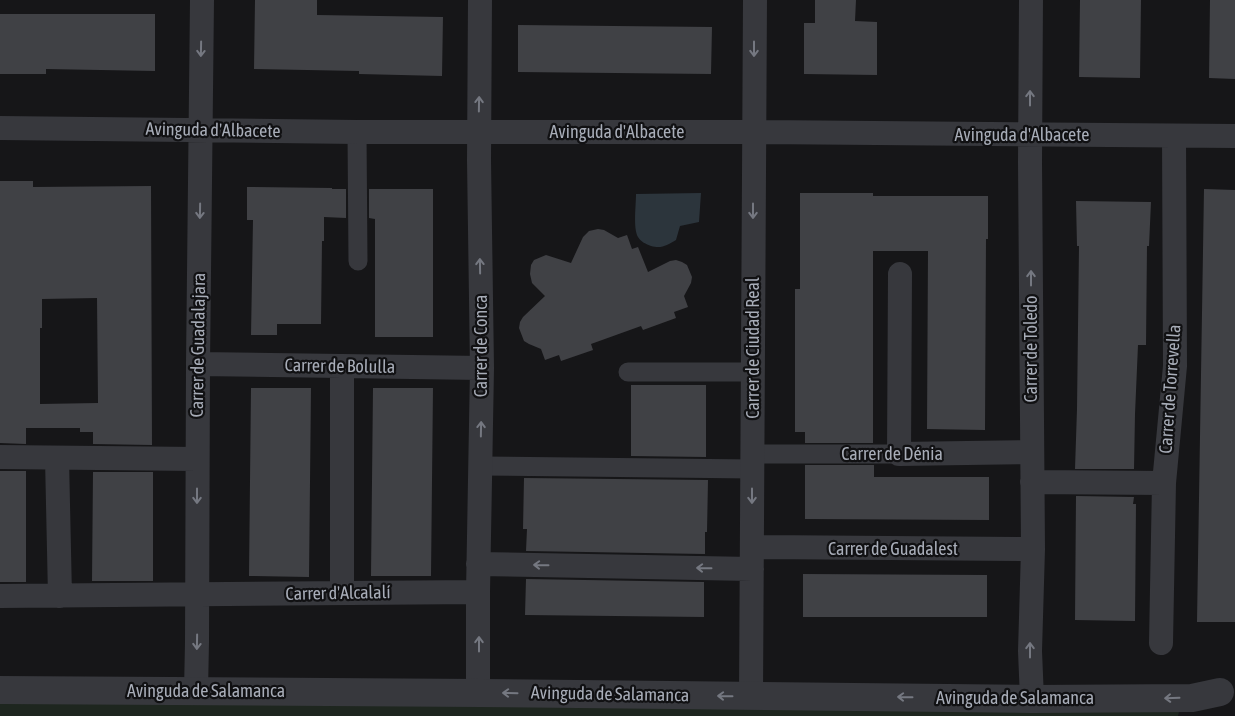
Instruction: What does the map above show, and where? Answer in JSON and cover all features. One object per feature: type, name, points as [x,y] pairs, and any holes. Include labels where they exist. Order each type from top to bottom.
[{"type":"street","name":"Carrer de Guadalajara","points":[[196,691],[202,0]]},
{"type":"street","name":"Carrer de Conca","points":[[478,693],[478,564],[482,368],[479,132],[480,0]]},
{"type":"street","name":"Carrer de Ciudad Real","points":[[751,696],[755,0]]},
{"type":"street","name":"Carrer de Toledo","points":[[1031,0],[1033,550],[1030,651],[1032,699]]},
{"type":"street","name":"Avinguda d'Albacete","points":[[0,128],[357,132],[754,132],[1235,136]]},
{"type":"street","points":[[357,132],[358,261]]},
{"type":"street","name":"Carrer de Torrevella","points":[[1161,643],[1164,483],[1175,366],[1174,136]]},
{"type":"street","points":[[898,454],[900,274]]},
{"type":"street","name":"Carrer de Bolulla","points":[[198,364],[482,368]]},
{"type":"street","points":[[342,366],[342,593]]},
{"type":"street","points":[[628,372],[753,372]]},
{"type":"street","name":"Carrer de Dénia","points":[[480,466],[753,462],[898,454],[1032,452]]},
{"type":"street","points":[[0,457],[197,459]]},
{"type":"street","points":[[57,458],[60,596]]},
{"type":"street","points":[[1032,482],[1164,483]]},
{"type":"street","name":"Carrer de Guadalest","points":[[478,564],[1033,550]]},
{"type":"street","name":"Carrer d'Alcalalí","points":[[0,596],[478,592]]},
{"type":"street","points":[[1202,716],[1228,688]]},
{"type":"street","name":"Avinguda de Salamanca","points":[[0,690],[1032,699],[1192,698],[1228,688]]},
{"type":"shaded area","points":[[701,193],[699,222],[680,226],[676,240],[658,247],[651,246],[639,239],[635,223],[636,194]]},
{"type":"shaded area","points":[[0,701],[1179,712],[1178,716],[0,716]]},
{"type":"building","points":[[255,0],[317,0],[317,15],[443,17],[442,76],[359,74],[359,71],[254,69]]},
{"type":"building","points":[[815,0],[856,0],[855,21],[877,22],[877,75],[804,74],[804,23],[815,23]]},
{"type":"building","points":[[1080,0],[1141,0],[1140,78],[1079,77]]},
{"type":"building","points":[[1210,0],[1235,0],[1235,79],[1209,78]]},
{"type":"building","points":[[0,14],[155,14],[155,71],[46,69],[46,74],[0,74]]},
{"type":"building","points":[[518,25],[712,27],[711,74],[518,72]]},
{"type":"building","points":[[0,181],[33,181],[33,187],[151,186],[152,445],[93,444],[93,432],[80,432],[80,428],[26,428],[26,444],[0,443]],"holes":[[[97,298],[98,403],[40,404],[42,299]]]},
{"type":"building","points":[[247,187],[346,189],[346,218],[324,217],[321,324],[277,324],[277,335],[251,335],[253,220],[247,220]]},
{"type":"building","points":[[369,189],[433,189],[433,337],[375,337],[375,219],[369,218]]},
{"type":"building","points":[[1204,189],[1235,190],[1235,622],[1197,622]]},
{"type":"building","points":[[800,193],[873,193],[873,196],[988,196],[985,430],[927,429],[928,251],[873,251],[873,443],[805,443],[805,432],[795,432],[795,289],[800,289]]},
{"type":"building","points":[[1076,201],[1151,202],[1149,246],[1147,246],[1146,345],[1138,345],[1134,469],[1075,469],[1079,246],[1077,246]]},
{"type":"building","points":[[604,230],[618,238],[627,235],[632,249],[638,247],[648,272],[670,261],[676,260],[687,265],[692,277],[684,296],[688,307],[674,312],[676,318],[643,330],[641,326],[591,344],[593,350],[561,361],[559,355],[545,360],[541,349],[524,341],[519,328],[523,317],[545,296],[532,283],[531,265],[534,260],[546,255],[571,263],[583,237],[589,231]]},
{"type":"building","points":[[631,385],[706,385],[706,457],[631,456]]},
{"type":"building","points":[[251,388],[311,388],[309,577],[249,576]]},
{"type":"building","points":[[373,388],[433,388],[431,576],[371,576]]},
{"type":"building","points":[[805,465],[874,465],[874,477],[989,477],[989,520],[805,519]]},
{"type":"building","points":[[0,471],[26,471],[26,582],[0,582]]},
{"type":"building","points":[[93,472],[153,472],[153,581],[92,581]]},
{"type":"building","points":[[524,478],[708,480],[705,554],[526,551],[527,529],[523,529]]},
{"type":"building","points":[[1076,496],[1134,497],[1133,504],[1136,504],[1135,621],[1075,620]]},
{"type":"building","points":[[803,574],[987,575],[987,617],[803,617]]},
{"type":"building","points":[[526,579],[704,582],[704,617],[525,615]]}]
